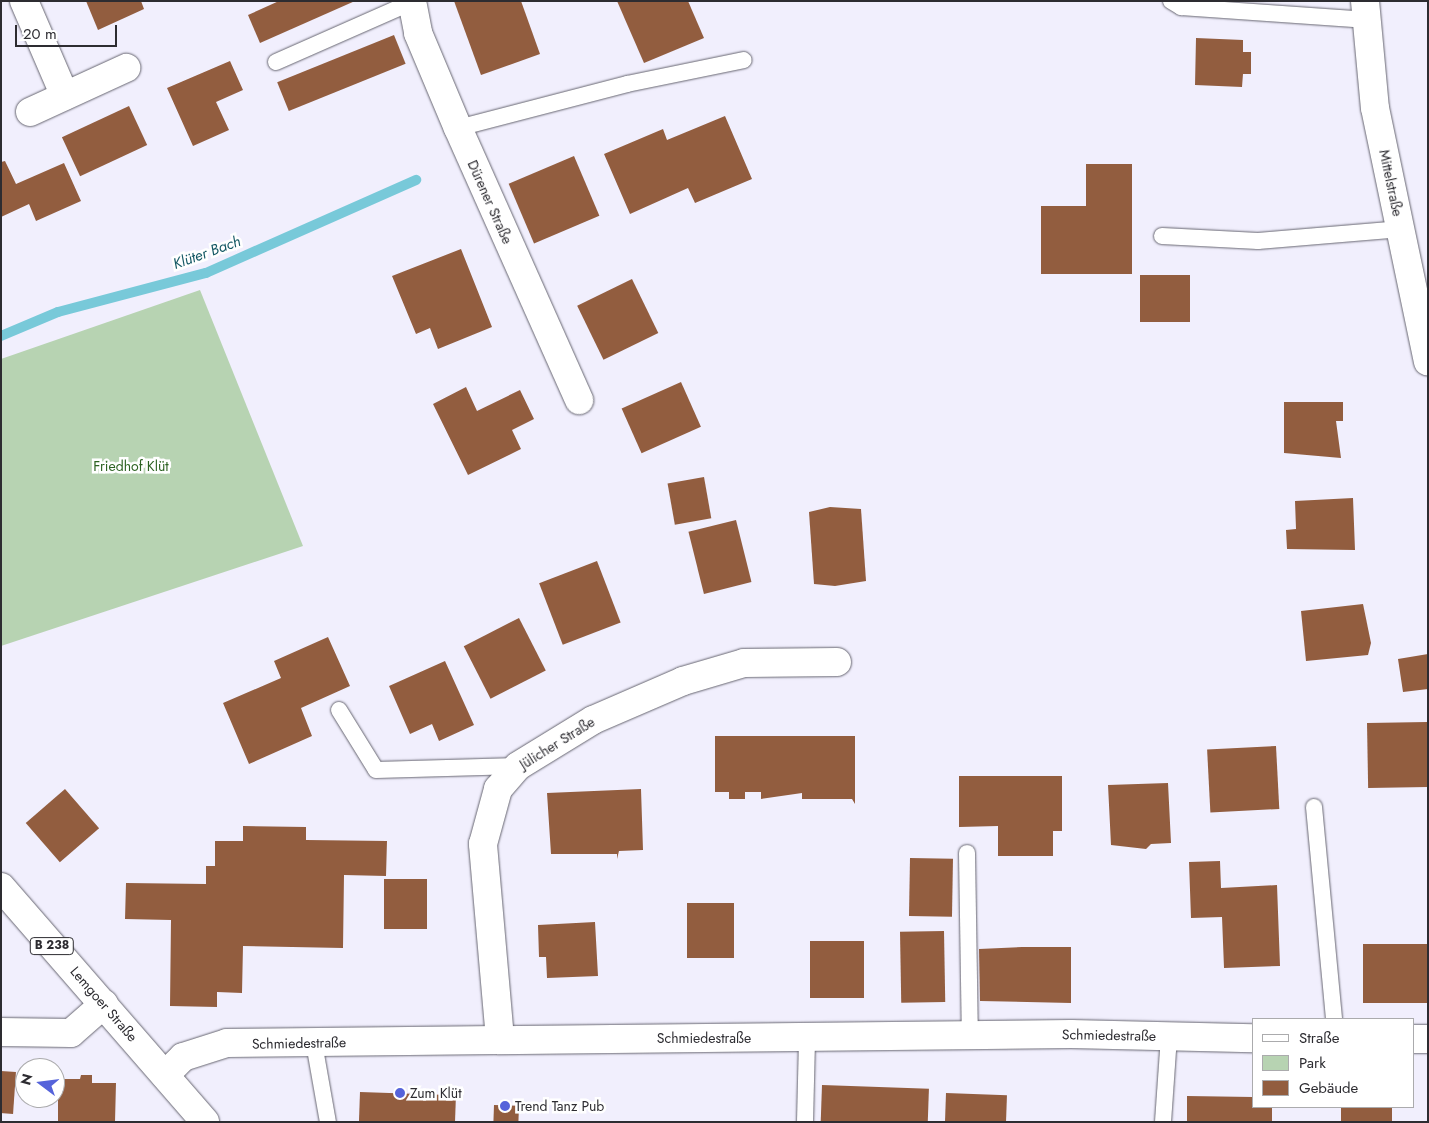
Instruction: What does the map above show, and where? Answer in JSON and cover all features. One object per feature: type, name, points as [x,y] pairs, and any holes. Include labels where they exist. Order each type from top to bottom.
[{"type":"street","points":[[24,1],[65,96]]},
{"type":"street","name":"Dürener Straße","points":[[412,2],[418,33],[458,128],[579,400]]},
{"type":"street","name":"Mittelstraße","points":[[1365,11],[1375,108],[1428,362]]},
{"type":"street","points":[[30,112],[126,68]]},
{"type":"street","name":"Jülicher Straße","points":[[500,1039],[483,844],[498,789],[518,766],[593,720],[683,680],[744,663],[838,662]]},
{"type":"street","name":"Lemgoer Straße","points":[[1,887],[205,1122]]},
{"type":"street","points":[[1,1032],[72,1033],[104,1004]]},
{"type":"street","name":"Schmiedestraße","points":[[165,1075],[183,1057],[227,1043],[970,1035],[1252,1038]]},
{"type":"street","points":[[1414,1039],[1428,1039]]},
{"type":"lane","points":[[1171,1],[1181,7],[1365,11]]},
{"type":"lane","points":[[276,62],[412,2]]},
{"type":"lane","points":[[458,128],[627,84],[744,60]]},
{"type":"lane","points":[[1162,236],[1258,241],[1401,229]]},
{"type":"lane","points":[[339,710],[376,770],[518,766]]},
{"type":"lane","points":[[1314,807],[1334,1018]]},
{"type":"lane","points":[[967,853],[970,1035]]},
{"type":"lane","points":[[1163,1122],[1169,1036]]},
{"type":"lane","points":[[805,1122],[807,1038]]},
{"type":"lane","points":[[314,1043],[328,1122]]},
{"type":"green space","name":"Friedhof Klüt","points":[[200,290],[303,546],[1,646],[1,359]]},
{"type":"building","points":[[86,1],[141,1],[144,9],[98,30]]},
{"type":"building","points":[[279,1],[355,1],[260,43],[248,15]]},
{"type":"building","points":[[454,1],[521,1],[540,54],[481,75]]},
{"type":"building","points":[[617,1],[688,1],[704,38],[644,63]]},
{"type":"building","points":[[394,35],[406,64],[289,111],[277,82]]},
{"type":"building","points":[[1196,38],[1243,40],[1243,52],[1251,52],[1251,74],[1243,74],[1242,87],[1195,85]]},
{"type":"building","points":[[230,61],[243,90],[216,102],[229,130],[193,146],[167,88]]},
{"type":"building","points":[[129,106],[147,145],[80,176],[62,137]]},
{"type":"building","points":[[725,116],[752,179],[695,203],[688,188],[630,214],[604,154],[663,129],[667,140]]},
{"type":"building","points":[[574,156],[599,216],[534,244],[509,184]]},
{"type":"building","points":[[5,161],[16,184],[64,163],[81,201],[36,221],[29,204],[1,217],[1,162]]},
{"type":"building","points":[[1086,164],[1132,164],[1132,274],[1041,274],[1041,206],[1086,206]]},
{"type":"building","points":[[461,249],[492,327],[438,349],[430,328],[416,334],[392,276]]},
{"type":"building","points":[[1140,275],[1190,275],[1190,322],[1140,322]]},
{"type":"building","points":[[632,279],[658,333],[603,360],[577,306]]},
{"type":"building","points":[[681,382],[701,427],[642,453],[622,408]]},
{"type":"building","points":[[466,387],[477,411],[520,390],[534,419],[512,430],[521,449],[468,475],[433,404]]},
{"type":"building","points":[[1284,402],[1343,402],[1343,421],[1336,421],[1341,458],[1284,453]]},
{"type":"building","points":[[704,477],[711,518],[675,525],[668,483]]},
{"type":"building","points":[[1353,498],[1355,550],[1287,549],[1286,530],[1296,529],[1295,501]]},
{"type":"building","points":[[830,507],[861,509],[866,581],[835,586],[814,584],[809,512]]},
{"type":"building","points":[[736,520],[751,582],[704,594],[688,532]]},
{"type":"building","points":[[597,561],[621,623],[563,645],[539,583]]},
{"type":"building","points":[[1363,604],[1371,643],[1368,655],[1306,661],[1301,611]]},
{"type":"building","points":[[519,618],[546,671],[491,699],[464,646]]},
{"type":"building","points":[[328,637],[350,686],[301,708],[312,736],[249,764],[223,703],[281,678],[274,661]]},
{"type":"building","points":[[1428,654],[1428,689],[1403,692],[1398,659]]},
{"type":"building","points":[[445,661],[474,725],[439,741],[432,724],[410,734],[389,686]]},
{"type":"building","points":[[1427,722],[1428,787],[1368,788],[1367,723]]},
{"type":"building","points":[[715,736],[855,736],[855,804],[852,799],[802,799],[802,793],[761,799],[761,792],[745,792],[745,799],[729,799],[729,792],[715,792]]},
{"type":"building","points":[[1276,746],[1279,809],[1210,813],[1207,750]]},
{"type":"building","points":[[959,776],[1062,776],[1062,831],[1053,831],[1053,856],[998,856],[998,826],[959,827]]},
{"type":"building","points":[[1168,783],[1171,843],[1151,844],[1146,849],[1111,845],[1108,785]]},
{"type":"building","points":[[65,789],[99,828],[60,862],[26,823]]},
{"type":"building","points":[[641,789],[643,850],[619,851],[617,859],[617,854],[551,854],[547,793]]},
{"type":"building","points":[[243,826],[306,827],[306,840],[387,841],[386,876],[344,875],[343,948],[243,946],[242,993],[217,992],[217,1007],[170,1006],[171,920],[125,919],[126,883],[206,884],[206,866],[215,866],[215,841],[243,841]]},
{"type":"building","points":[[910,858],[953,859],[952,917],[909,916]]},
{"type":"building","points":[[1220,861],[1221,888],[1277,885],[1280,966],[1224,968],[1222,917],[1191,918],[1189,862]]},
{"type":"building","points":[[384,879],[427,879],[427,929],[384,929]]},
{"type":"building","points":[[687,903],[734,903],[734,958],[687,958]]},
{"type":"building","points":[[595,922],[598,976],[547,978],[546,957],[539,957],[538,925]]},
{"type":"building","points":[[944,931],[945,1002],[901,1003],[900,932]]},
{"type":"building","points":[[810,941],[864,941],[864,998],[810,998]]},
{"type":"building","points":[[1363,944],[1428,944],[1428,1003],[1363,1003]]},
{"type":"building","points":[[1071,947],[1071,1003],[980,1001],[979,949]]},
{"type":"building","points":[[1,1071],[15,1072],[13,1114],[1,1113]]},
{"type":"building","points":[[81,1075],[92,1075],[92,1083],[116,1083],[115,1122],[58,1122],[58,1108],[65,1108],[65,1079],[80,1079]]},
{"type":"building","points":[[822,1085],[929,1089],[928,1122],[821,1122]]},
{"type":"building","points":[[360,1092],[456,1095],[455,1122],[359,1122]]},
{"type":"building","points":[[946,1093],[1007,1095],[1006,1122],[945,1122]]},
{"type":"building","points":[[1187,1096],[1252,1097],[1252,1108],[1272,1108],[1272,1122],[1187,1122]]},
{"type":"building","points":[[494,1105],[519,1106],[518,1122],[493,1122]]},
{"type":"building","points":[[1341,1108],[1392,1108],[1392,1122],[1341,1122]]},
{"type":"waterway","name":"Klüter Bach","points":[[1,336],[58,312],[206,273],[416,180]]},
{"type":"place","name":"Zum Klüt","points":[[400,1093]]},
{"type":"place","name":"Trend Tanz Pub","points":[[505,1106]]}]
